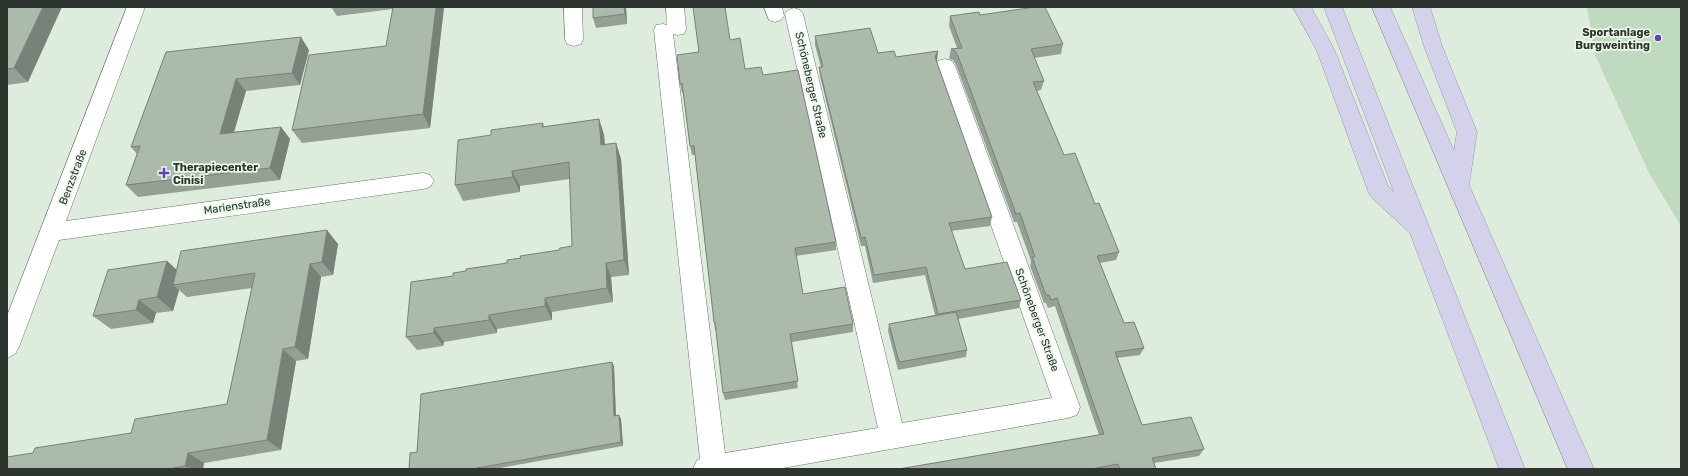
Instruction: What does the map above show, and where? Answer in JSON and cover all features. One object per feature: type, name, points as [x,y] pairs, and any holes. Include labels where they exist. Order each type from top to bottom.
[{"type":"highway","points":[[1302,7],[1326,51],[1379,191],[1420,231]]},
{"type":"highway","points":[[1333,7],[1512,469]]},
{"type":"highway","points":[[1381,7],[1581,469]]},
{"type":"highway","points":[[1421,7],[1433,46],[1467,132],[1458,186]]},
{"type":"street","name":"Benzstraße","points":[[7,347],[52,232],[136,7]]},
{"type":"street","points":[[573,7],[574,39]]},
{"type":"street","points":[[674,7],[670,29],[710,468]]},
{"type":"street","name":"Schöneberger Straße","points":[[781,12],[893,437]]},
{"type":"street","name":"Schöneberger Straße","points":[[710,468],[1068,408],[945,66]]},
{"type":"street","name":"Marienstraße","points":[[52,232],[423,180]]},
{"type":"green space","points":[[1587,7],[1681,7],[1681,226],[1649,173],[1595,55]]},
{"type":"building","points":[[7,7],[43,7],[14,68],[7,69]]},
{"type":"building","points":[[393,7],[436,7],[423,114],[292,130],[309,55],[386,46]]},
{"type":"building","points":[[593,7],[624,7],[625,14],[593,18]]},
{"type":"building","points":[[693,7],[725,7],[730,40],[740,38],[745,69],[761,67],[763,75],[798,70],[836,242],[795,248],[803,294],[845,287],[853,324],[790,334],[798,381],[723,393],[694,146],[690,146],[677,55],[699,52]]},
{"type":"building","points":[[1035,7],[1045,7],[1063,44],[1031,49],[1044,81],[1033,82],[1064,155],[1075,153],[1095,204],[1099,203],[1119,252],[1097,256],[1124,323],[1134,322],[1144,348],[1115,352],[1142,425],[1191,417],[1204,449],[1152,458],[1156,469],[1120,469],[1118,464],[1091,469],[899,469],[1104,434],[1057,298],[1051,300],[1049,295],[1046,295],[1032,257],[1035,257],[1020,213],[1016,214],[958,56],[955,51],[951,49],[962,48],[950,16],[979,12],[980,15]]},
{"type":"building","points":[[870,28],[878,53],[894,51],[896,57],[938,51],[935,57],[992,217],[949,223],[965,269],[1007,262],[1021,300],[938,314],[926,267],[874,275],[865,237],[861,238],[819,67],[823,67],[815,36]]},
{"type":"building","points":[[301,37],[292,73],[236,79],[220,134],[281,127],[270,168],[126,185],[140,146],[131,147],[166,52]]},
{"type":"building","points":[[599,119],[601,145],[616,143],[624,260],[606,263],[607,288],[545,298],[545,306],[489,315],[489,320],[434,328],[434,333],[406,337],[411,282],[453,276],[453,273],[466,271],[466,269],[507,263],[507,260],[521,258],[520,256],[559,250],[560,248],[572,246],[569,162],[512,171],[513,177],[455,185],[458,140],[491,135],[491,130],[543,123],[542,127]]},
{"type":"building","points":[[327,230],[322,262],[310,264],[295,347],[283,349],[267,440],[188,453],[185,466],[168,469],[7,469],[7,457],[33,453],[35,448],[131,433],[135,419],[227,404],[255,273],[173,285],[181,251]]},
{"type":"building","points":[[167,261],[157,297],[139,300],[136,310],[93,316],[108,270]]},
{"type":"building","points":[[956,312],[967,350],[899,362],[889,324]]},
{"type":"building","points":[[612,362],[614,416],[619,415],[621,442],[472,469],[409,469],[410,453],[417,452],[421,394]]},
{"type":"place","name":"Sportanlage Burgweinting","points":[[1658,38]]},
{"type":"place","name":"Therapiecenter Cinisi","points":[[164,173]]}]
